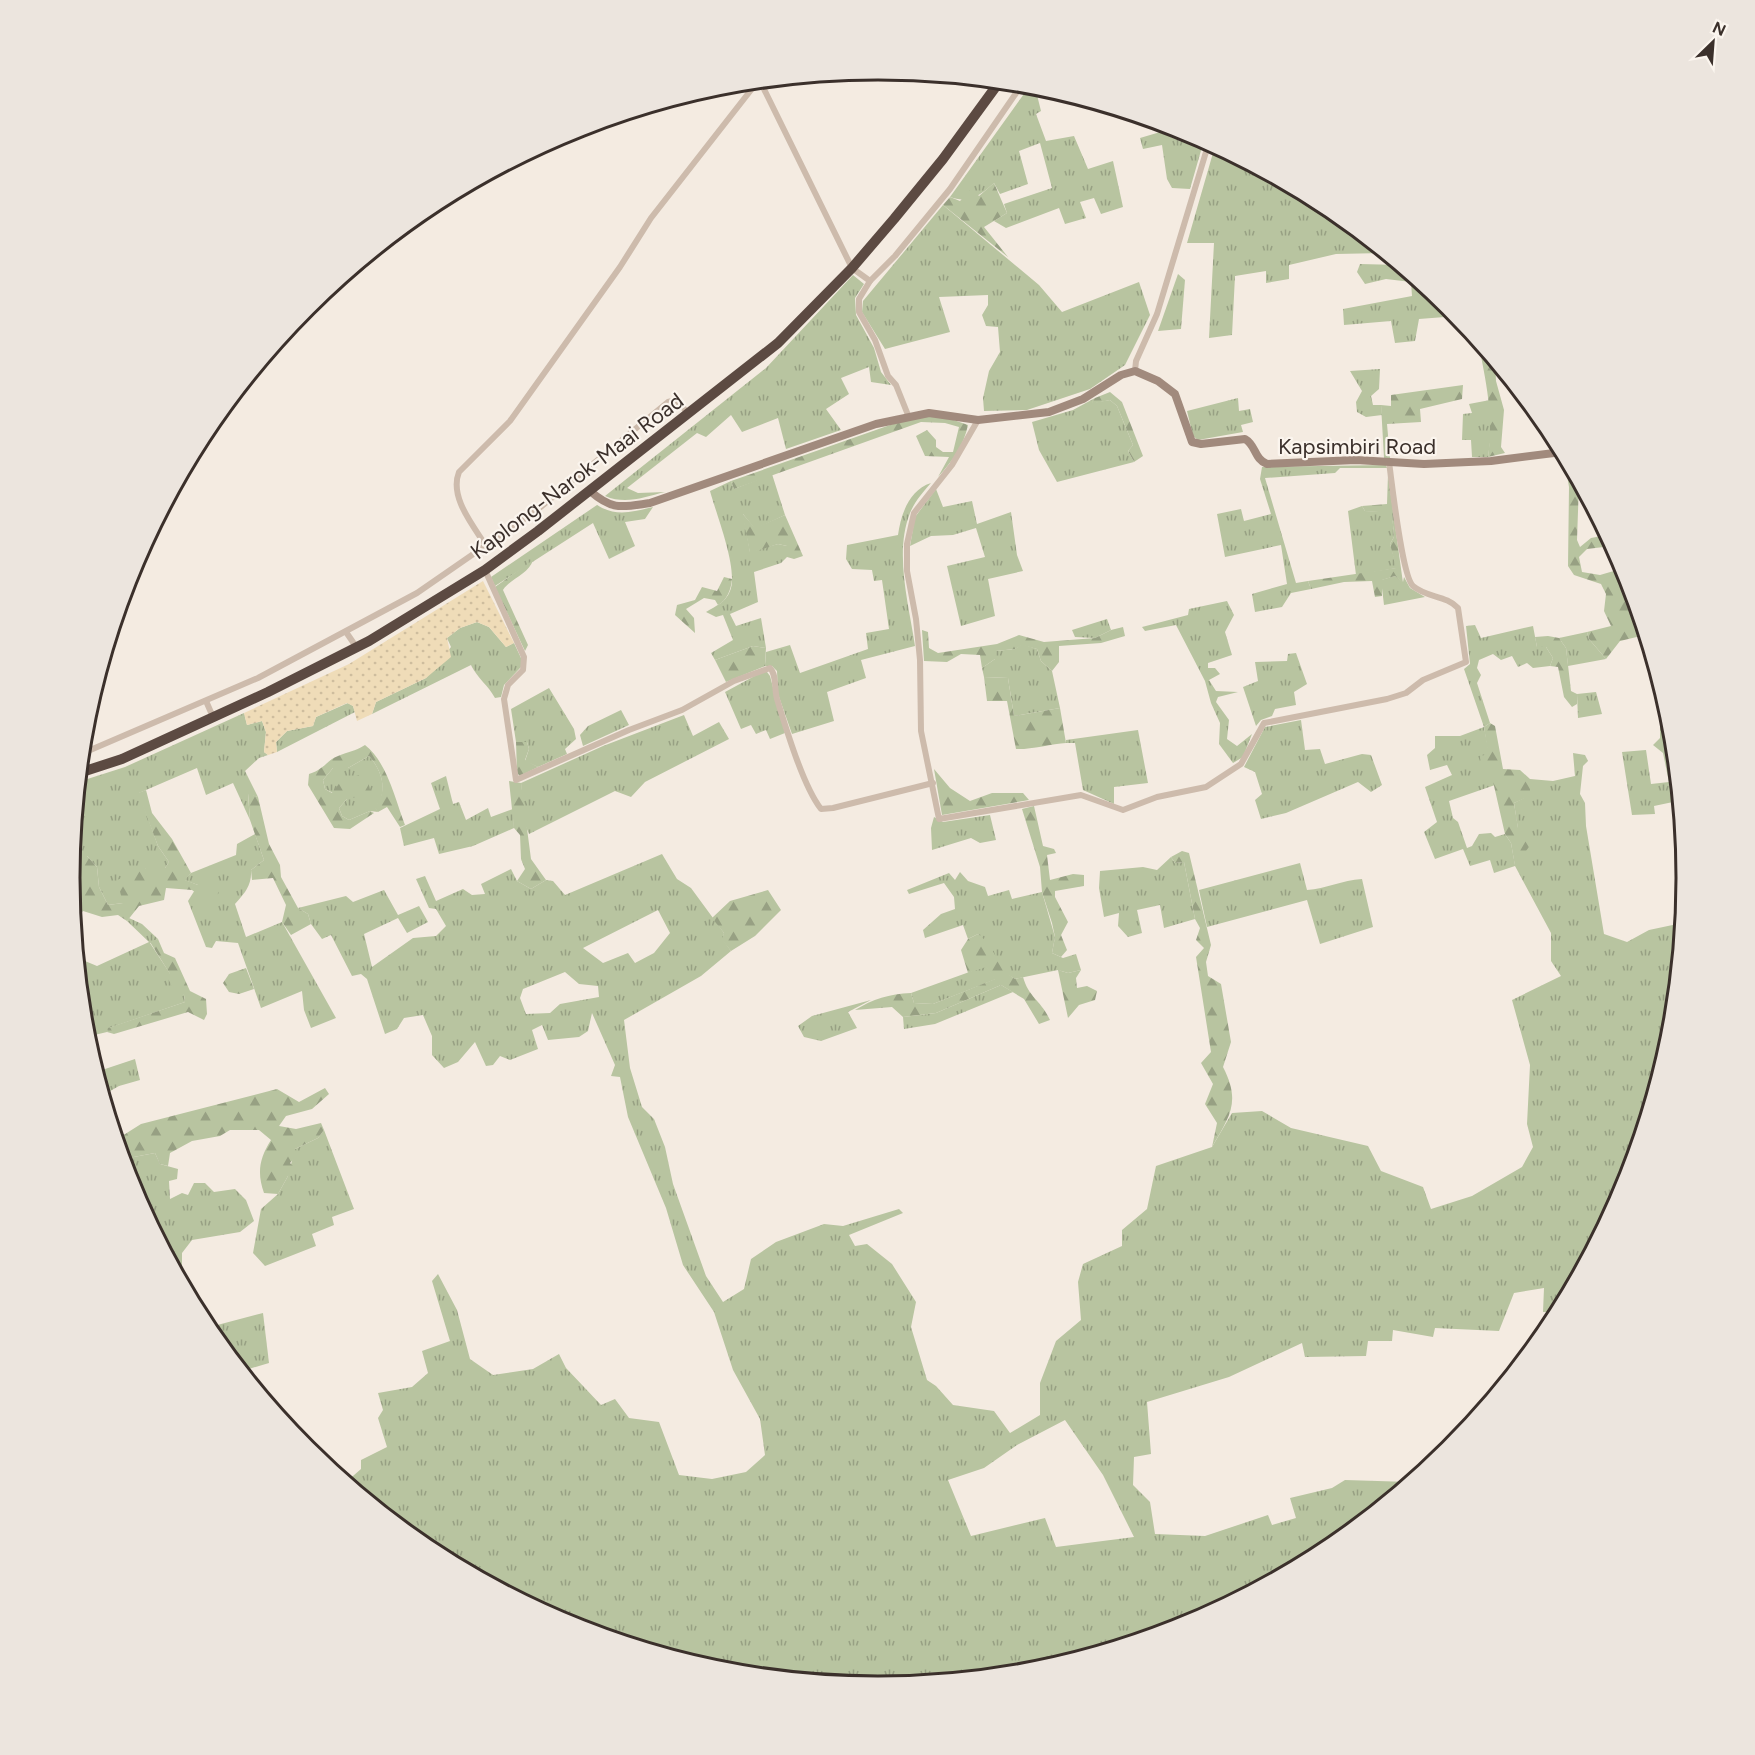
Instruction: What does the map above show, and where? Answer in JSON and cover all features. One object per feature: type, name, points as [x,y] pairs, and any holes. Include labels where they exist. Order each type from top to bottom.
[{"type":"highway","name":"Kaplong-Narok-Maai Road","points":[[87,770],[122,759],[357,648],[485,570],[689,415],[778,343],[852,268],[943,159],[995,88]]},
{"type":"street","points":[[762,88],[852,268],[870,281]]},
{"type":"street","points":[[486,546],[458,497],[456,479],[459,472],[510,421],[614,276],[651,218],[752,90]]},
{"type":"street","points":[[908,415],[896,385],[888,376],[875,340],[859,312],[859,299],[870,281],[912,236],[950,189],[1016,92]]},
{"type":"street","points":[[590,491],[603,503],[616,507],[650,503],[876,424],[908,415],[929,413],[978,420],[1049,412],[1083,399],[1121,375],[1135,371],[1136,361],[1157,314],[1206,151]]},
{"type":"street","name":"Kapsimbiri Road","points":[[1135,371],[1158,381],[1175,394],[1188,436],[1197,444],[1245,439],[1250,442],[1259,460],[1267,464],[1356,460],[1424,464],[1491,461],[1553,453]]},
{"type":"street","points":[[90,750],[258,678],[417,593],[537,510],[670,401],[676,400],[689,415]]},
{"type":"street","points":[[978,420],[952,465],[914,513],[909,529],[908,572],[916,619],[921,731],[939,819],[1081,795],[1114,808],[1131,808],[1157,797],[1206,787],[1218,781],[1246,758],[1264,723],[1387,699],[1406,693],[1423,680],[1466,662],[1458,608],[1448,600],[1422,592],[1406,577],[1389,462]]},
{"type":"street","points":[[485,570],[524,657],[523,670],[508,685],[504,699],[516,780],[629,730],[682,710],[734,681],[770,668],[774,673],[776,695],[785,723],[820,809],[833,808],[933,783]]},
{"type":"street","points":[[346,632],[357,648]]},
{"type":"street","points":[[206,700],[213,717]]},
{"type":"green space","points":[[1024,93],[1037,96],[1041,111],[1036,114],[1046,141],[1074,136],[1088,169],[1113,161],[1123,207],[1101,214],[1094,198],[1080,202],[1086,218],[1065,224],[1059,208],[1006,228],[994,221],[1007,213],[1004,204],[1052,188],[1040,143],[1019,151],[1028,184],[1000,194],[994,183],[968,199],[950,197]]},
{"type":"green space","points":[[1161,132],[1202,149],[1190,189],[1172,188],[1167,179],[1162,145],[1143,149],[1140,138]]},
{"type":"green space","points":[[1213,154],[1276,186],[1321,214],[1374,253],[1336,254],[1289,265],[1289,279],[1266,283],[1266,271],[1235,276],[1232,335],[1209,338],[1214,243],[1187,243]]},
{"type":"green space","points":[[994,183],[1007,213],[984,227],[1008,257],[943,205],[950,197],[960,201],[972,188],[979,196]]},
{"type":"green space","points":[[943,205],[1039,285],[1062,312],[1139,282],[1150,315],[1125,365],[1090,389],[1027,410],[984,411],[983,398],[989,371],[1000,352],[998,327],[986,326],[982,315],[988,305],[988,295],[939,297],[950,332],[885,349],[862,312],[863,301]]},
{"type":"green space","points":[[1360,264],[1388,265],[1408,282],[1386,279],[1365,284],[1357,272]]},
{"type":"green space","points":[[1178,274],[1185,280],[1181,329],[1158,331]]},
{"type":"green space","points":[[853,275],[864,284],[855,298],[856,315],[874,348],[881,372],[891,385],[871,382],[869,367],[841,378],[849,394],[826,409],[841,430],[786,449],[778,418],[742,432],[731,415],[706,437],[697,433],[627,488],[638,493],[665,492],[628,500],[605,496],[766,368]]},
{"type":"green space","points":[[1411,285],[1446,317],[1419,319],[1415,341],[1395,343],[1391,321],[1344,325],[1343,309],[1412,296]]},
{"type":"green space","points":[[1481,355],[1496,373],[1504,410],[1501,447],[1505,453],[1488,457],[1490,413]]},
{"type":"green space","points":[[1380,369],[1379,389],[1371,396],[1373,405],[1381,405],[1382,415],[1366,417],[1357,412],[1356,402],[1362,391],[1350,371]]},
{"type":"green space","points":[[1463,385],[1462,399],[1420,409],[1421,422],[1387,424],[1390,458],[1384,458],[1381,405],[1391,406],[1391,395]]},
{"type":"green space","points":[[1110,392],[1122,402],[1143,456],[1134,462],[1128,451],[1133,445],[1117,406],[1110,400],[1091,404],[1095,398]]},
{"type":"green space","points":[[1095,398],[1092,403],[1110,400],[1117,406],[1133,445],[1128,451],[1134,462],[1057,482],[1039,450],[1032,422],[1073,410]]},
{"type":"green space","points":[[1238,398],[1239,411],[1250,409],[1253,422],[1241,425],[1243,432],[1198,440],[1193,436],[1187,411]]},
{"type":"green space","points":[[1490,400],[1491,435],[1488,457],[1472,457],[1471,440],[1462,440],[1463,414],[1472,413],[1469,404]]},
{"type":"green space","points":[[942,416],[968,425],[957,453],[938,477],[949,457],[925,456],[916,436],[927,430],[936,440],[936,447],[943,452],[953,452],[959,427],[945,423],[921,422],[734,489],[731,481],[910,418]]},
{"type":"green space","points":[[1386,465],[1387,468],[1340,468],[1335,473],[1265,478],[1296,583],[1308,581],[1311,589],[1291,593],[1282,607],[1255,612],[1252,594],[1287,584],[1281,545],[1225,557],[1217,514],[1241,509],[1244,521],[1271,514],[1260,479],[1262,467]]},
{"type":"green space","points":[[772,474],[785,515],[755,529],[743,514],[750,552],[778,544],[787,546],[787,557],[781,563],[754,572],[758,602],[730,614],[736,626],[761,618],[766,648],[753,646],[715,660],[711,653],[733,640],[723,615],[716,617],[706,612],[726,598],[732,582],[732,570],[710,491],[731,481],[734,489]]},
{"type":"green space","points":[[1388,474],[1403,583],[1395,576],[1382,580],[1382,596],[1375,597],[1372,581],[1344,582],[1311,589],[1308,581],[1396,568],[1390,544],[1394,537],[1392,513],[1365,511],[1362,506],[1387,504]]},
{"type":"green space","points":[[1567,476],[1579,497],[1577,540],[1580,547],[1591,538],[1598,537],[1603,547],[1587,549],[1579,557],[1582,572],[1600,575],[1614,571],[1638,637],[1620,641],[1606,659],[1589,639],[1587,632],[1611,626],[1604,611],[1606,594],[1601,584],[1574,575],[1568,566]]},
{"type":"green space","points":[[931,483],[910,513],[903,545],[904,579],[915,646],[861,660],[866,678],[827,692],[834,721],[792,734],[778,694],[777,671],[772,666],[765,666],[766,652],[790,645],[800,673],[868,649],[866,633],[889,629],[882,580],[874,581],[872,570],[852,569],[846,559],[847,545],[898,535],[907,504],[917,491]]},
{"type":"green space","points":[[936,489],[943,507],[972,501],[977,524],[1011,512],[1017,555],[1023,571],[988,579],[995,616],[961,626],[947,566],[985,557],[976,528],[953,535],[931,536],[910,546],[915,517]]},
{"type":"green space","points":[[597,505],[618,512],[631,512],[653,507],[645,519],[625,522],[635,546],[609,559],[593,523],[495,586],[491,577]]},
{"type":"green space","points":[[1362,506],[1365,511],[1392,512],[1394,537],[1390,544],[1397,568],[1356,575],[1348,511]]},
{"type":"green space","points":[[742,513],[755,528],[785,515],[803,556],[794,559],[787,557],[787,546],[778,544],[750,553]]},
{"type":"green space","points":[[533,560],[528,569],[503,590],[528,645],[525,651],[495,587]]},
{"type":"green space","points":[[1395,576],[1403,582],[1404,577],[1410,588],[1425,597],[1384,605],[1381,580]]},
{"type":"green space","points":[[724,577],[732,579],[728,594],[721,603],[718,605],[715,600],[704,598],[686,609],[694,618],[695,633],[675,615],[677,605],[695,600],[702,587],[717,591]]},
{"type":"green space","points":[[1227,601],[1234,615],[1225,632],[1232,655],[1208,663],[1208,668],[1215,668],[1220,674],[1209,680],[1216,691],[1238,692],[1218,697],[1216,702],[1229,720],[1227,739],[1237,746],[1252,734],[1243,757],[1233,763],[1219,744],[1220,723],[1205,681],[1176,625],[1145,631],[1142,627],[1188,615],[1189,609]]},
{"type":"green space","points":[[1107,619],[1111,630],[1095,638],[1075,637],[1072,630]]},
{"type":"green space","points":[[477,622],[489,627],[506,647],[514,643],[521,658],[521,667],[504,685],[501,697],[495,698],[471,665],[372,714],[376,702],[426,678],[451,647],[447,638],[460,628]]},
{"type":"green space","points":[[1475,625],[1481,638],[1533,626],[1537,647],[1546,647],[1553,658],[1550,666],[1533,668],[1527,663],[1518,667],[1512,656],[1501,660],[1493,654],[1479,660],[1477,668],[1481,675],[1477,683],[1490,723],[1484,727],[1464,669],[1470,664],[1466,626]]},
{"type":"green space","points":[[1123,627],[1125,636],[1101,643],[1059,646],[1059,662],[1052,671],[1041,661],[1037,649],[1022,645],[1015,649],[996,651],[995,659],[982,668],[980,655],[961,654],[947,662],[924,661],[922,630],[928,632],[929,648],[938,653],[997,644],[1019,635],[1044,642],[1095,638]]},
{"type":"green space","points":[[1587,632],[1589,639],[1606,659],[1568,666],[1566,648],[1559,638]]},
{"type":"green space","points":[[1535,637],[1559,638],[1566,648],[1571,691],[1577,694],[1577,704],[1572,707],[1564,697],[1558,667],[1550,666],[1553,658],[1546,647],[1537,647]]},
{"type":"green space","points":[[1022,644],[1037,649],[1041,661],[1052,671],[1060,708],[1014,716],[1008,678],[984,677],[982,668],[995,659],[995,651],[1015,649]]},
{"type":"green space","points":[[753,646],[766,648],[765,666],[726,682],[715,660]]},
{"type":"green space","points":[[1296,653],[1307,684],[1294,692],[1296,705],[1275,709],[1272,716],[1261,720],[1256,726],[1243,687],[1258,681],[1255,662],[1287,661],[1288,654]]},
{"type":"green space","points":[[762,672],[767,672],[770,676],[785,733],[770,739],[766,730],[756,734],[751,725],[741,729],[725,692]]},
{"type":"green space","points":[[984,677],[1008,678],[1014,716],[1060,708],[1066,743],[1016,749],[1007,701],[987,701]]},
{"type":"green space","points":[[549,688],[574,729],[576,739],[565,749],[567,754],[538,767],[525,761],[529,749],[527,742],[516,742],[511,709]]},
{"type":"green space","points":[[1596,692],[1602,714],[1578,718],[1577,694]]},
{"type":"green space","points":[[348,703],[353,706],[355,712],[277,752],[276,742],[287,731],[313,726],[316,717]]},
{"type":"green space","points":[[621,710],[629,725],[583,746],[580,735],[588,726]]},
{"type":"green space","points":[[244,713],[247,725],[262,721],[266,732],[264,752],[268,755],[259,758],[245,771],[258,797],[248,794],[250,820],[233,783],[206,795],[197,768],[139,793],[158,846],[169,862],[165,868],[146,868],[123,903],[108,905],[99,887],[97,867],[87,856],[80,856],[85,780],[125,767]]},
{"type":"green space","points":[[684,715],[693,736],[719,722],[729,739],[645,782],[631,797],[615,791],[529,834],[524,822],[521,783],[603,746]]},
{"type":"green space","points":[[1301,720],[1305,750],[1320,749],[1325,764],[1362,754],[1371,755],[1382,785],[1371,792],[1358,782],[1286,813],[1261,819],[1255,800],[1262,794],[1255,772],[1244,767],[1265,727]]},
{"type":"green space","points":[[1660,722],[1671,791],[1663,753],[1653,745],[1660,738]]},
{"type":"green space","points":[[1490,723],[1495,726],[1503,769],[1520,770],[1530,779],[1530,796],[1514,803],[1518,828],[1525,832],[1531,844],[1515,866],[1511,843],[1505,834],[1489,764],[1481,765],[1480,757],[1488,753],[1484,727]]},
{"type":"green space","points":[[1484,727],[1495,785],[1449,801],[1453,818],[1458,822],[1467,848],[1472,846],[1479,834],[1491,833],[1495,837],[1505,834],[1511,843],[1515,865],[1518,829],[1514,803],[1530,795],[1530,779],[1553,781],[1575,776],[1573,753],[1585,755],[1588,761],[1583,766],[1580,794],[1585,803],[1586,826],[1604,934],[1627,942],[1649,930],[1674,925],[1669,982],[1648,1084],[1615,1183],[1569,1277],[1547,1312],[1543,1312],[1544,1288],[1514,1293],[1499,1331],[1435,1328],[1433,1337],[1393,1330],[1392,1341],[1368,1341],[1366,1356],[1305,1357],[1302,1343],[1229,1377],[1147,1402],[1151,1454],[1134,1457],[1133,1485],[1150,1502],[1155,1534],[1205,1536],[1268,1515],[1272,1525],[1296,1518],[1290,1498],[1332,1488],[1345,1480],[1398,1482],[1321,1541],[1276,1569],[1183,1615],[1084,1648],[982,1669],[878,1676],[825,1674],[773,1669],[722,1660],[621,1633],[572,1615],[478,1569],[392,1511],[351,1477],[361,1469],[361,1460],[387,1447],[378,1418],[383,1410],[378,1393],[412,1387],[428,1373],[422,1351],[450,1341],[432,1281],[438,1274],[457,1310],[470,1359],[493,1375],[533,1369],[559,1354],[566,1368],[601,1405],[615,1399],[629,1418],[659,1422],[679,1475],[712,1479],[746,1472],[765,1455],[760,1419],[733,1370],[714,1312],[683,1265],[666,1208],[628,1117],[620,1077],[611,1076],[615,1065],[592,1013],[588,1031],[579,1037],[548,1040],[542,1025],[532,1030],[538,1049],[510,1060],[500,1056],[493,1065],[486,1066],[475,1042],[458,1062],[444,1068],[432,1055],[432,1036],[423,1015],[404,1018],[397,1029],[385,1034],[367,979],[361,974],[352,976],[331,935],[322,939],[311,924],[308,914],[298,908],[346,896],[353,902],[384,890],[398,915],[419,906],[428,922],[407,933],[398,918],[364,934],[372,967],[413,938],[436,936],[446,926],[436,909],[429,908],[416,879],[425,876],[436,901],[463,889],[472,895],[485,894],[481,884],[511,869],[517,881],[531,889],[546,880],[553,881],[565,895],[662,854],[677,879],[691,888],[724,933],[723,940],[731,951],[701,976],[624,1020],[630,1068],[642,1107],[654,1119],[665,1147],[673,1184],[706,1276],[723,1302],[744,1289],[751,1259],[776,1242],[824,1224],[843,1226],[899,1209],[903,1213],[849,1235],[855,1246],[867,1244],[892,1264],[916,1302],[911,1327],[927,1380],[936,1386],[953,1405],[994,1411],[1010,1433],[1040,1415],[1040,1383],[1056,1341],[1081,1320],[1078,1282],[1083,1264],[1122,1246],[1122,1230],[1147,1209],[1156,1166],[1212,1147],[1232,1113],[1262,1111],[1291,1128],[1368,1146],[1381,1171],[1423,1187],[1431,1209],[1472,1196],[1522,1167],[1533,1147],[1527,1124],[1530,1065],[1512,1000],[1561,976],[1551,961],[1551,933],[1515,866],[1494,873],[1490,860],[1470,866],[1463,849],[1435,859],[1424,832],[1437,822],[1425,787],[1452,775],[1447,765],[1430,770],[1427,755],[1435,748],[1435,736],[1460,736]],"holes":[[[658,910],[670,933],[654,953],[635,963],[628,953],[603,963],[583,948]],[[565,972],[579,984],[598,986],[599,997],[560,1004],[550,1013],[526,1014],[520,998],[523,989]],[[1065,1420],[1103,1475],[1134,1537],[1056,1547],[1045,1518],[971,1536],[948,1480],[984,1468],[1017,1445]]]},
{"type":"green space","points":[[1138,730],[1148,783],[1114,787],[1114,804],[1083,790],[1075,743],[1066,743],[1066,740]]},
{"type":"green space","points":[[516,742],[527,742],[529,749],[525,760],[538,767],[520,776],[517,773]]},
{"type":"green space","points":[[365,745],[373,752],[385,771],[405,825],[400,827],[387,807],[378,812],[374,807],[381,795],[382,782],[369,756],[348,768],[333,768],[323,780],[325,789],[332,793],[341,781],[359,775],[368,781],[371,794],[347,799],[339,808],[342,816],[349,820],[370,811],[374,813],[350,829],[334,828],[308,785],[309,774],[319,770],[335,757]]},
{"type":"green space","points":[[1646,750],[1651,784],[1669,782],[1672,802],[1654,806],[1655,814],[1632,815],[1622,752]]},
{"type":"green space","points":[[369,756],[377,768],[383,788],[375,807],[378,812],[370,811],[349,820],[342,816],[339,808],[347,799],[342,781],[333,793],[325,789],[323,780],[333,768],[348,768]]},
{"type":"green space","points":[[934,769],[950,788],[970,801],[992,793],[1023,793],[1029,800],[942,815]]},
{"type":"green space","points":[[446,776],[453,804],[459,802],[466,820],[488,808],[491,817],[513,809],[514,828],[473,846],[439,854],[434,838],[404,846],[400,828],[440,809],[431,783]]},
{"type":"green space","points":[[509,781],[521,783],[531,859],[546,880],[531,889],[517,881],[525,869],[521,859],[520,835],[514,828]]},
{"type":"green space","points":[[146,790],[152,813],[172,839],[191,873],[185,880],[198,885],[217,884],[219,893],[207,901],[192,890],[166,888],[164,900],[139,906],[127,921],[118,915],[102,917],[83,911],[81,914],[80,856],[87,856],[97,867],[99,887],[108,905],[123,903],[117,880],[146,868],[165,868],[169,862],[158,846],[138,793]]},
{"type":"green space","points":[[248,793],[258,797],[269,844],[280,865],[281,877],[298,908],[308,914],[311,924],[291,935],[282,922],[286,905],[273,878],[252,880],[251,870],[264,860],[250,820]]},
{"type":"green space","points":[[1034,806],[1043,846],[1054,849],[1056,853],[1047,855],[1050,880],[1073,874],[1084,875],[1084,886],[1055,891],[1055,897],[1068,922],[1061,935],[1067,950],[1061,957],[1052,953],[1055,937],[1042,892],[1040,867],[1022,809]]},
{"type":"green space","points":[[990,815],[996,840],[980,843],[971,838],[932,850],[931,828],[934,817],[943,822]]},
{"type":"green space","points":[[255,834],[264,860],[251,870],[247,888],[235,904],[246,937],[282,922],[336,1018],[311,1028],[304,1010],[302,991],[261,1008],[238,943],[216,941],[212,948],[206,947],[188,901],[198,885],[184,880],[191,873],[236,855],[237,844]]},
{"type":"green space","points":[[1182,851],[1189,853],[1211,945],[1206,962],[1208,976],[1221,984],[1231,1042],[1223,1067],[1231,1090],[1231,1109],[1212,1147],[1217,1123],[1205,1104],[1213,1084],[1201,1063],[1211,1052],[1196,957],[1204,948],[1196,940],[1200,928],[1195,919],[1184,862],[1175,863],[1171,857]]},
{"type":"green space","points":[[1171,857],[1175,863],[1184,862],[1195,919],[1164,928],[1160,905],[1137,910],[1142,933],[1128,937],[1118,926],[1119,913],[1104,917],[1099,888],[1100,871],[1143,867],[1157,870]]},
{"type":"green space","points":[[1300,863],[1307,890],[1362,879],[1373,927],[1320,944],[1307,900],[1207,927],[1199,890]]},
{"type":"green space","points":[[960,872],[968,881],[985,887],[988,896],[1009,890],[1012,899],[1042,892],[1055,937],[1052,953],[1063,958],[1076,954],[1081,970],[1068,973],[1058,970],[1015,979],[1005,973],[978,934],[968,939],[963,925],[925,938],[923,930],[941,914],[955,909],[954,897],[944,883],[909,894],[907,890],[949,873],[955,880]]},
{"type":"green space","points":[[768,890],[781,910],[755,936],[731,951],[722,940],[724,933],[712,918],[730,901]]},
{"type":"green space","points":[[129,918],[142,924],[158,939],[150,943],[184,995],[185,1002],[95,1035],[84,961],[97,966],[149,942],[127,921]]},
{"type":"green space","points":[[978,934],[1009,974],[1015,979],[1023,977],[1028,990],[1050,1020],[1039,1024],[1024,999],[1001,985],[936,1013],[903,1017],[892,1007],[855,1010],[888,996],[911,993],[914,1003],[933,1004],[995,979],[986,967],[968,973],[961,950],[968,939]]},
{"type":"green space","points":[[158,939],[164,953],[175,958],[190,991],[206,999],[207,1014],[204,1020],[188,1012],[114,1034],[107,1032],[108,1028],[185,1002],[184,995],[175,991],[168,979],[170,974],[150,942]]},
{"type":"green space","points":[[986,966],[996,979],[933,1004],[914,1003],[911,993]]},
{"type":"green space","points":[[246,968],[254,989],[239,994],[229,992],[223,983],[229,974]]},
{"type":"green space","points":[[1058,970],[1068,973],[1081,970],[1076,978],[1077,988],[1087,986],[1097,991],[1095,1000],[1079,1005],[1068,1018]]},
{"type":"green space","points":[[1001,985],[1013,992],[935,1024],[904,1029],[903,1017],[936,1013]]},
{"type":"green space","points":[[871,1000],[848,1012],[857,1028],[821,1041],[804,1037],[798,1026],[812,1016]]},
{"type":"green space","points":[[135,1059],[140,1080],[109,1091],[104,1069]]},
{"type":"green space","points":[[325,1088],[329,1094],[312,1109],[286,1116],[279,1126],[296,1129],[321,1123],[324,1130],[318,1138],[295,1149],[297,1155],[290,1163],[299,1172],[288,1176],[278,1194],[264,1193],[260,1166],[271,1140],[259,1130],[230,1130],[220,1136],[192,1141],[170,1153],[168,1166],[160,1164],[155,1153],[131,1158],[123,1136],[141,1124],[277,1089],[299,1102]]},
{"type":"green space","points":[[324,1130],[354,1209],[332,1217],[334,1225],[312,1234],[316,1246],[265,1266],[253,1253],[261,1209],[278,1194],[288,1176],[295,1149],[318,1138]]},
{"type":"green space","points":[[155,1153],[160,1164],[178,1169],[177,1179],[169,1181],[170,1199],[182,1193],[188,1195],[194,1183],[205,1183],[214,1192],[235,1189],[246,1200],[254,1221],[240,1232],[192,1240],[182,1253],[182,1268],[140,1183],[131,1158]]},
{"type":"green space","points":[[263,1313],[269,1363],[249,1369],[217,1325]]},
{"type":"sand","points":[[483,581],[514,643],[506,647],[489,627],[477,622],[460,628],[447,638],[451,657],[426,678],[376,702],[372,714],[357,721],[353,706],[347,703],[316,717],[313,726],[287,731],[276,742],[277,752],[268,755],[264,752],[266,732],[262,721],[247,725],[244,713],[349,664]]}]
